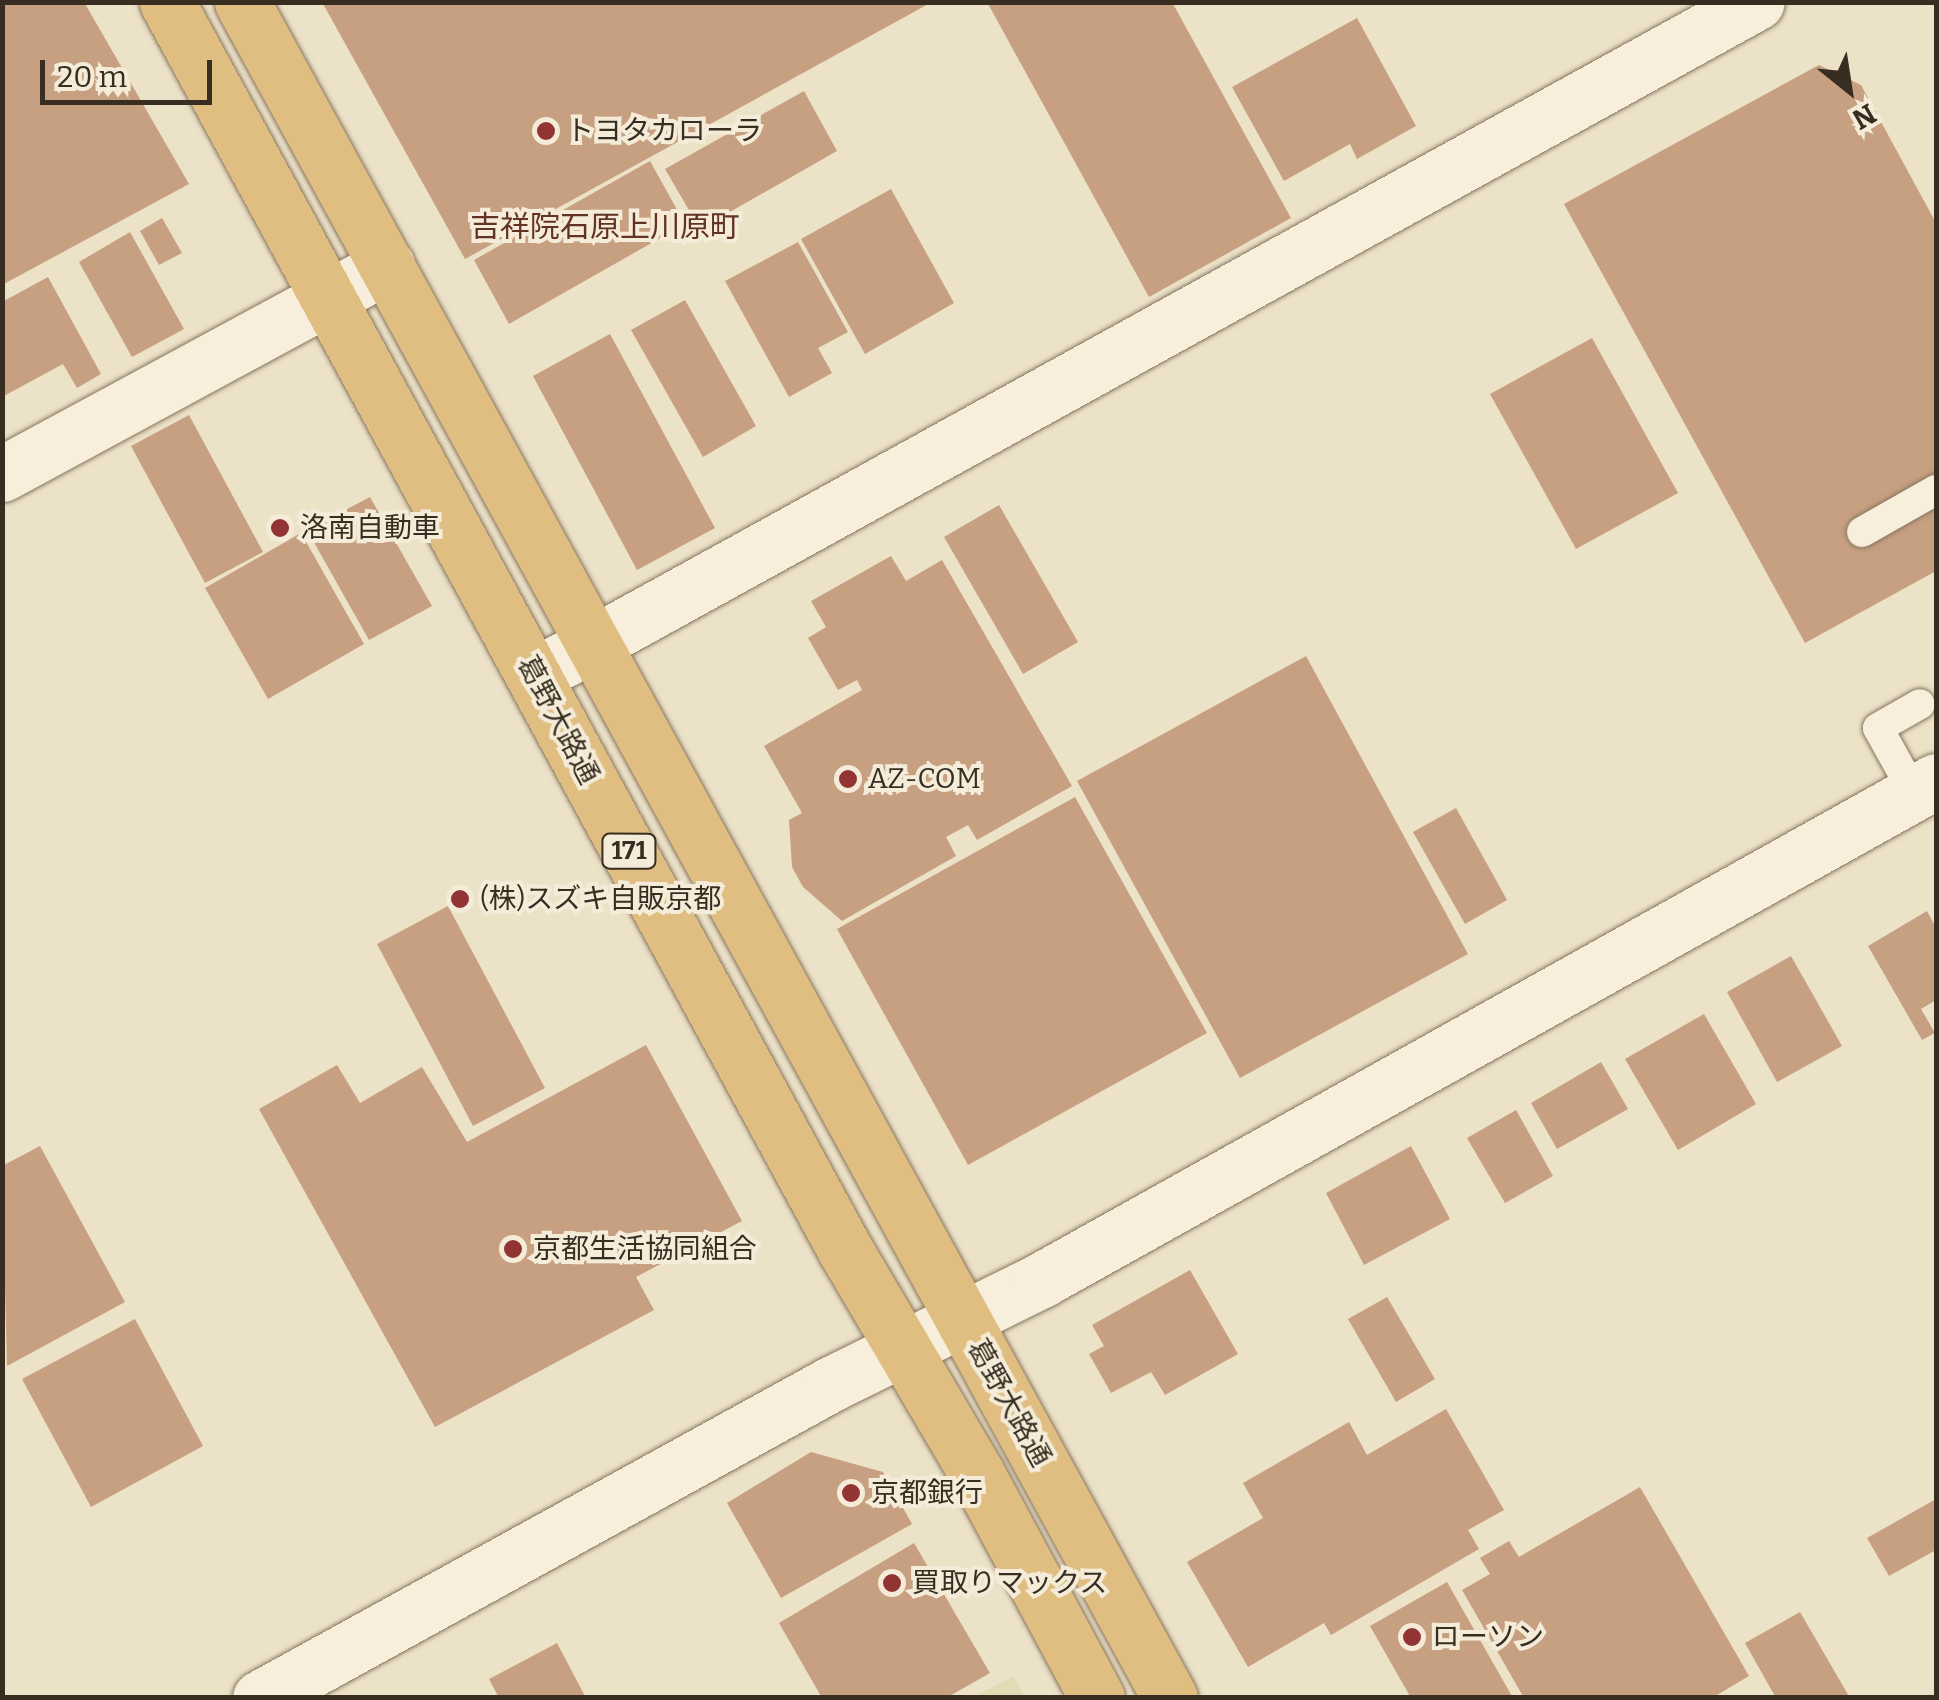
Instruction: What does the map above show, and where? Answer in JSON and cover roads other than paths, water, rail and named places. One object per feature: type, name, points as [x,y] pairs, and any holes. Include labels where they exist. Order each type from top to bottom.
[{"type":"highway","name":"葛野大路通","points":[[167,2],[1097,1698]]},
{"type":"highway","name":"葛野大路通","points":[[242,2],[1170,1698]]},
{"type":"street","points":[[534,676],[1757,2]]},
{"type":"street","points":[[2,474],[386,266]]},
{"type":"street","points":[[260,1698],[962,1318],[1925,787]]},
{"type":"lane","points":[[1862,532],[1936,490]]},
{"type":"lane","points":[[1920,704],[1878,728],[1925,787]]},
{"type":"place","name":"トヨタカローラ","points":[[546,131]]},
{"type":"place","name":"洛南自動車","points":[[280,528]]},
{"type":"place","name":"AZ-COM","points":[[848,779]]},
{"type":"place","name":"(株)スズキ自販京都","points":[[460,899]]},
{"type":"place","name":"京都生活協同組合","points":[[513,1249]]},
{"type":"place","name":"京都銀行","points":[[851,1493]]},
{"type":"place","name":"買取りマックス","points":[[892,1583]]},
{"type":"place","name":"ローソン","points":[[1412,1637]]},
{"type":"district","name":"吉祥院石原上川原町","points":[[605,227]]}]
